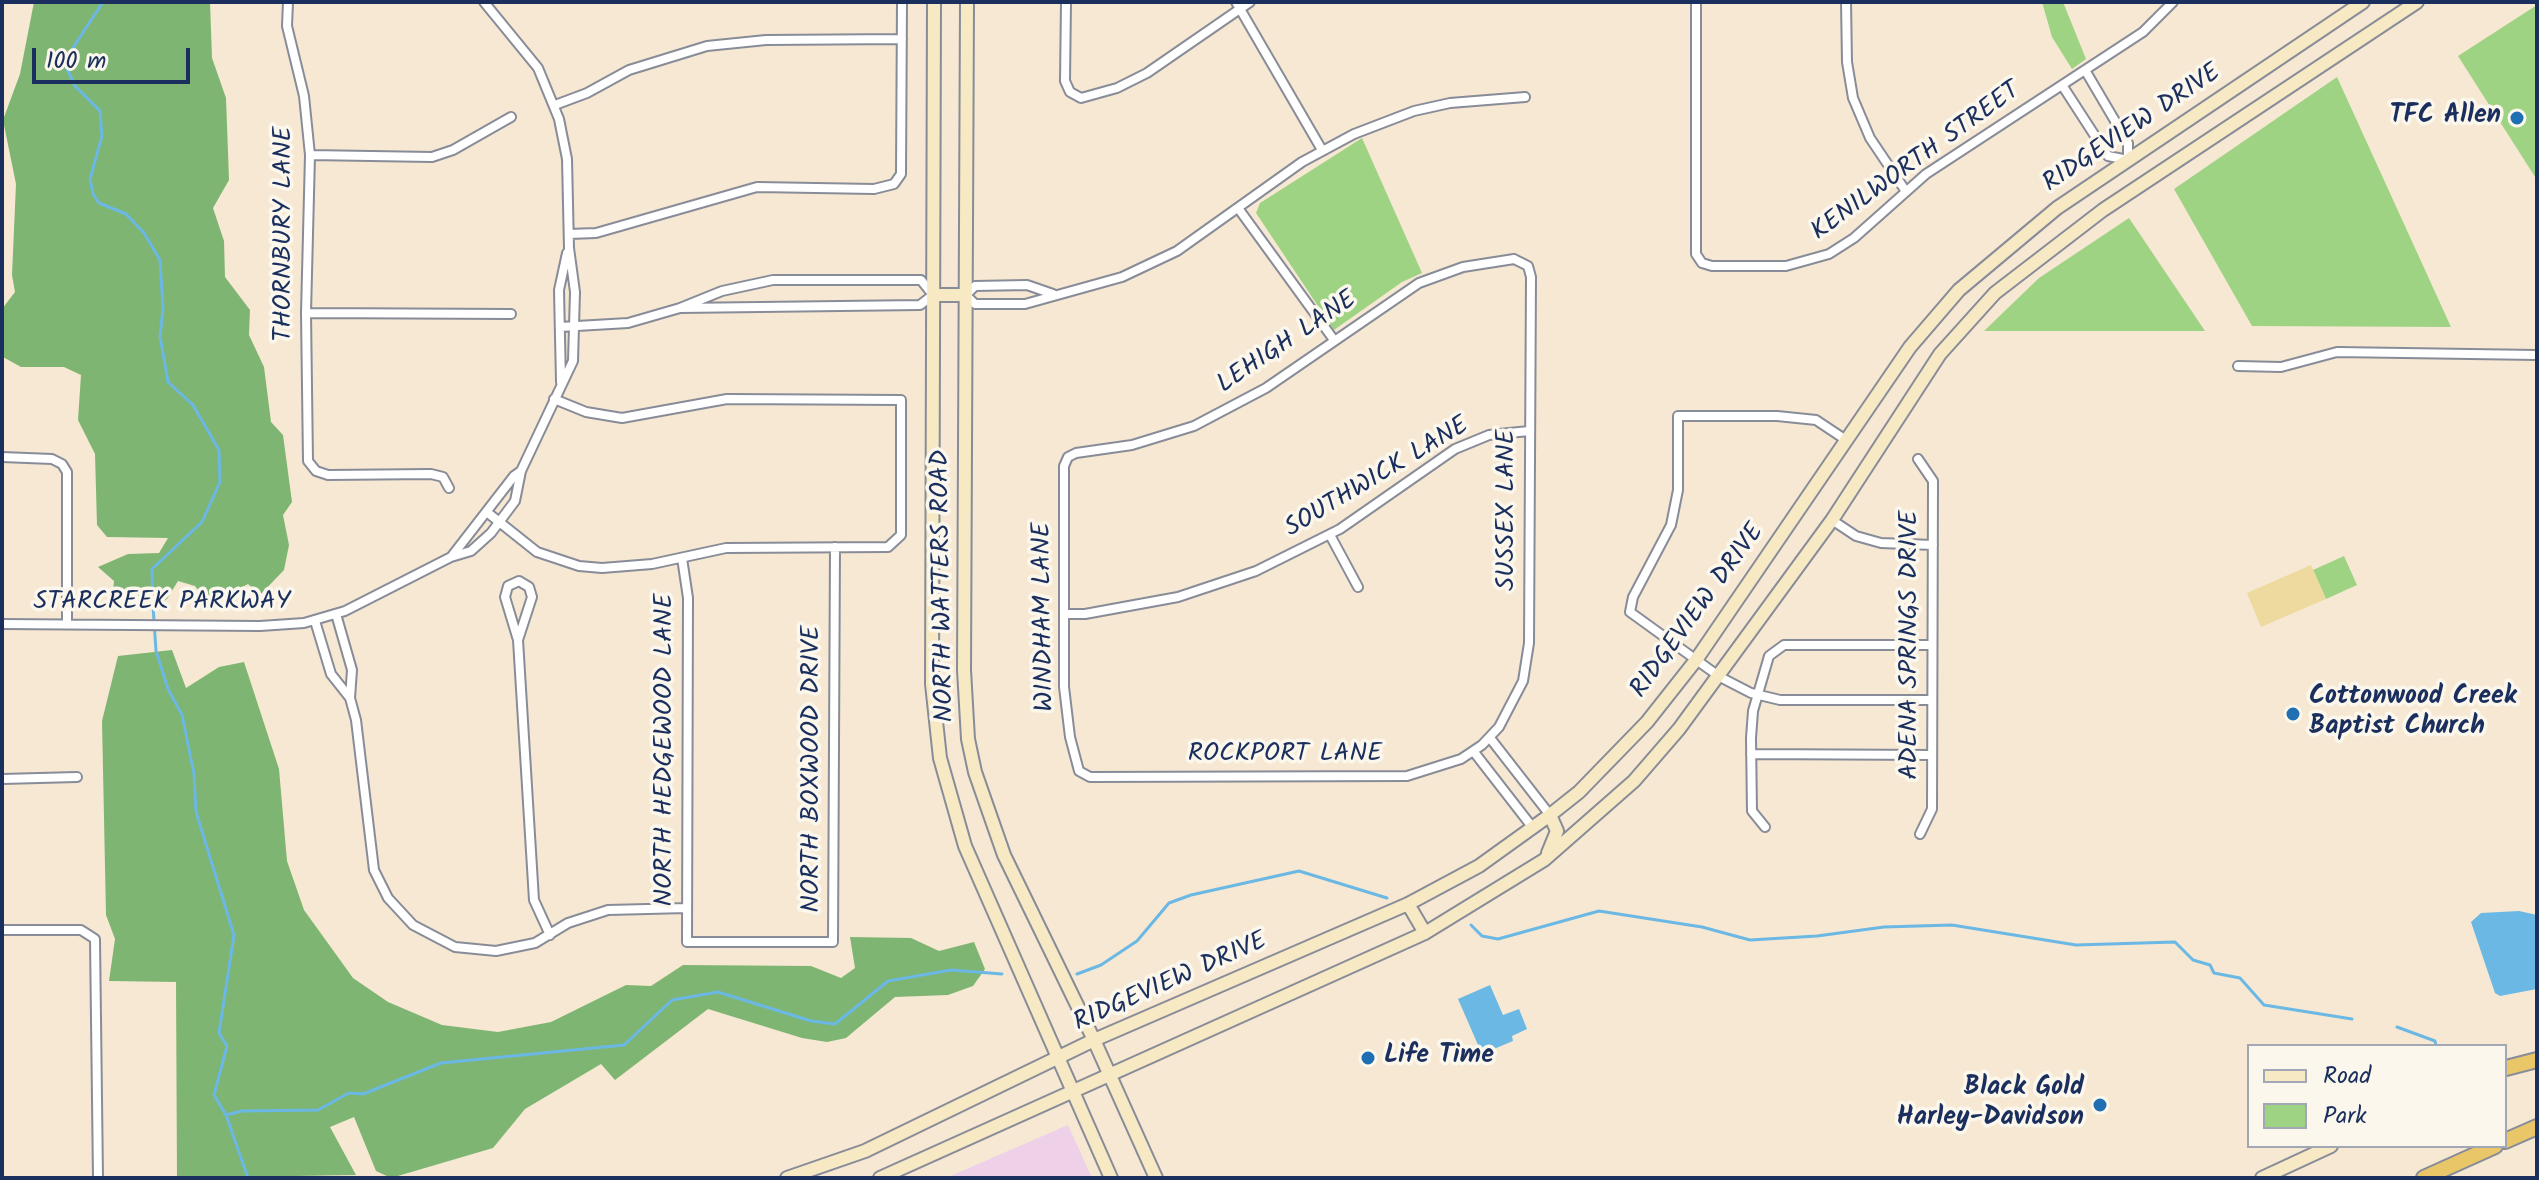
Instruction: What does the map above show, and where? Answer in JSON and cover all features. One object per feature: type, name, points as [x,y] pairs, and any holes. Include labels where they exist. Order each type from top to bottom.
[{"type":"highway","points":[[2507,1067],[2537,1057]]},
{"type":"highway","points":[[2507,1140],[2537,1127]]},
{"type":"highway","points":[[2424,1178],[2491,1148]]},
{"type":"main road","name":"NORTH WATTERS ROAD","points":[[934,2],[932,684],[940,758],[965,846],[1071,1094],[1111,1178]]},
{"type":"main road","name":"NORTH WATTERS ROAD","points":[[967,2],[964,670],[968,739],[975,772],[1004,855],[1094,1040],[1156,1178]]},
{"type":"main road","name":"RIDGEVIEW DRIVE","points":[[788,1178],[865,1151],[1094,1040],[1408,904],[1479,866],[1533,828],[1579,792],[1647,722],[1696,660],[1910,347],[1959,290],[2015,240],[2363,2]]},
{"type":"main road","name":"RIDGEVIEW DRIVE","points":[[880,1178],[1425,933],[1544,860],[1634,781],[1720,677],[1832,520],[1940,354],[1965,323],[2052,246],[2417,2]]},
{"type":"main road","points":[[2128,160],[2143,184]]},
{"type":"main road","points":[[933,295],[966,295]]},
{"type":"main road","points":[[1544,860],[1556,837],[1550,815]]},
{"type":"main road","points":[[1408,904],[1425,933]]},
{"type":"main road","points":[[2262,1178],[2327,1148]]},
{"type":"street","name":"THORNBURY LANE","points":[[288,2],[287,26],[304,96],[310,155],[306,313],[307,455],[312,467],[328,475],[431,474],[443,477],[449,488]]},
{"type":"street","name":"STARCREEK PARKWAY","points":[[2,624],[282,626],[315,621],[336,614],[451,557],[471,551],[499,522],[519,491],[521,471],[573,361],[575,327],[567,159],[555,105],[521,43],[484,2]]},
{"type":"street","points":[[569,234],[596,233],[757,187],[874,189],[894,184],[901,174],[902,2]]},
{"type":"street","points":[[1066,2],[1065,81],[1070,92],[1081,98],[1133,81],[1238,5],[1250,2]]},
{"type":"street","name":"KENILWORTH STREET","points":[[1696,2],[1695,249],[1700,261],[1712,266],[1786,266],[1814,260],[1854,238],[1905,190],[2156,22],[2173,2]]},
{"type":"street","points":[[1846,2],[1847,62],[1853,98],[1870,138],[1905,190]]},
{"type":"street","points":[[1238,5],[1322,150]]},
{"type":"street","points":[[555,105],[587,93],[629,70],[707,46],[766,40],[902,39]]},
{"type":"street","points":[[2062,85],[2108,156],[2128,160],[2128,143],[2085,70]]},
{"type":"street","points":[[1053,294],[1027,285],[975,286],[966,295],[975,304],[1025,304],[1138,271],[1177,251],[1322,150],[1414,111],[1480,99],[1525,97]]},
{"type":"street","points":[[310,155],[432,157],[453,150],[511,117]]},
{"type":"street","points":[[1238,208],[1334,340]]},
{"type":"street","name":"STARCREEK PARKWAY","points":[[561,383],[559,290],[569,248]]},
{"type":"street","name":"LEHIGH LANE","points":[[1068,457],[1076,453],[1132,445],[1194,426],[1246,400],[1401,293],[1438,274],[1514,259],[1526,264]]},
{"type":"street","name":"SUSSEX LANE","points":[[1482,745],[1516,700],[1527,661],[1531,277],[1526,264]]},
{"type":"street","points":[[560,327],[628,323],[680,308],[722,291],[773,280],[921,280],[933,295],[920,305],[680,308]]},
{"type":"street","points":[[306,313],[511,314]]},
{"type":"street","points":[[2238,366],[2281,367],[2337,352],[2537,355]]},
{"type":"street","points":[[488,513],[537,552],[579,566],[624,568],[726,548],[888,547],[901,535],[901,400],[727,399],[622,418],[586,412],[554,399]]},
{"type":"street","points":[[1846,440],[1816,420],[1777,416],[1678,416],[1678,490],[1671,525],[1633,597],[1630,612],[1720,677],[1759,695],[1780,700],[1932,700]]},
{"type":"street","name":"SOUTHWICK LANE","points":[[1064,614],[1138,605],[1220,585],[1330,535],[1455,449],[1489,435],[1529,431]]},
{"type":"street","points":[[2,457],[52,459],[62,464],[67,472],[67,624]]},
{"type":"street","name":"WINDHAM LANE","points":[[1068,457],[1064,466],[1067,717],[1075,766],[1083,774]]},
{"type":"street","name":"ADENA SPRINGS DRIVE","points":[[1918,459],[1933,481],[1932,809],[1920,834]]},
{"type":"street","name":"STARCREEK PARKWAY","points":[[451,557],[521,471]]},
{"type":"street","points":[[1832,520],[1856,536],[1881,543],[1933,545]]},
{"type":"street","points":[[1330,535],[1358,587]]},
{"type":"street","name":"NORTH BOXWOOD DRIVE","points":[[687,942],[833,942],[835,547]]},
{"type":"street","name":"NORTH HEDGEWOOD LANE","points":[[682,558],[688,598],[687,942]]},
{"type":"street","points":[[518,640],[532,597],[529,587],[519,581],[508,586],[505,597],[518,640],[532,885],[534,900],[550,935]]},
{"type":"street","points":[[336,614],[352,670],[350,698],[360,742],[370,856],[380,885],[403,916],[439,941],[475,951],[514,949],[550,935],[568,923],[608,910],[687,908]]},
{"type":"street","points":[[315,621],[331,674],[350,698]]},
{"type":"street","points":[[1765,827],[1752,811],[1751,754],[1753,711],[1769,656],[1784,645],[1932,645]]},
{"type":"street","points":[[1490,738],[1550,815]]},
{"type":"street","name":"ROCKPORT LANE","points":[[1083,774],[1090,777],[1407,776],[1440,768],[1482,745]]},
{"type":"street","points":[[1474,752],[1533,828]]},
{"type":"street","points":[[1751,754],[1932,755]]},
{"type":"street","points":[[2,779],[77,777]]},
{"type":"street","points":[[2,930],[81,930],[91,934],[97,945],[98,1178]]},
{"type":"shaded area","points":[[1068,1125],[1092,1178],[946,1178]]},
{"type":"green space","points":[[34,2],[210,2],[212,58],[226,98],[229,180],[213,208],[224,241],[225,277],[250,310],[249,335],[264,367],[271,422],[283,435],[292,502],[283,515],[289,545],[284,570],[260,595],[248,584],[222,598],[202,595],[195,586],[178,581],[167,599],[146,611],[133,594],[113,594],[114,581],[98,567],[128,554],[159,553],[168,538],[107,537],[97,525],[95,454],[78,420],[81,375],[64,367],[21,367],[3,357],[2,309],[15,292],[12,275],[16,184],[3,120],[20,74]]},
{"type":"green space","points":[[2042,2],[2063,2],[2086,59],[2072,69],[2052,37]]},
{"type":"green space","name":"TFC Allen","points":[[2537,5],[2537,180],[2458,56]]},
{"type":"green space","points":[[2337,77],[2451,327],[2252,326],[2174,189]]},
{"type":"green space","points":[[1362,138],[1422,273],[1402,282],[1334,330],[1256,213],[1260,203]]},
{"type":"green space","points":[[2129,218],[2205,331],[1984,331],[2039,278]]},
{"type":"green space","points":[[2344,556],[2357,585],[2326,599],[2313,570]]},
{"type":"green space","points":[[172,650],[186,688],[219,667],[244,662],[279,769],[287,861],[304,910],[353,978],[388,1002],[442,1025],[498,1032],[551,1022],[626,985],[651,986],[683,965],[811,966],[841,978],[855,968],[850,937],[911,938],[939,951],[974,942],[985,969],[973,986],[948,995],[895,997],[846,1038],[827,1042],[802,1038],[708,1009],[615,1080],[601,1064],[525,1109],[493,1148],[391,1178],[376,1171],[354,1117],[330,1127],[356,1175],[177,1178],[176,982],[109,981],[115,939],[106,915],[102,721],[118,656]]},
{"type":"sand","points":[[2311,565],[2326,599],[2261,627],[2247,593]]},
{"type":"water","points":[[2519,911],[2537,915],[2537,989],[2500,996],[2495,993],[2471,922],[2481,913]]},
{"type":"water","points":[[1490,985],[1503,1015],[1519,1009],[1527,1029],[1512,1036],[1513,1041],[1482,1054],[1458,999]]},
{"type":"waterway","points":[[103,2],[74,46],[67,69],[75,86],[100,111],[102,136],[90,179],[93,194],[99,203],[126,214],[144,233],[160,260],[163,309],[160,336],[168,382],[193,405],[219,450],[220,482],[202,522],[152,569],[153,606],[156,651],[168,689],[182,715],[194,774],[196,812],[234,935],[219,1033],[227,1046],[214,1095],[226,1115],[248,1178]]},
{"type":"waterway","points":[[1077,974],[1101,965],[1137,941],[1169,903],[1191,895],[1299,871],[1387,898]]},
{"type":"waterway","points":[[1471,925],[1482,936],[1498,939],[1599,911],[1702,927],[1750,940],[1817,936],[1884,927],[1952,925],[2076,945],[2175,942],[2193,960],[2210,965],[2214,973],[2240,978],[2264,1005],[2352,1019]]},
{"type":"waterway","points":[[226,1115],[242,1111],[318,1110],[349,1093],[363,1094],[441,1063],[624,1045],[672,1000],[718,992],[811,1021],[835,1024],[888,981],[951,970],[1002,974]]},
{"type":"waterway","points":[[2397,1027],[2435,1041],[2436,1044]]},
{"type":"place","name":"TFC Allen","points":[[2517,118]]},
{"type":"place","name":"Cottonwood Creek Baptist Church","points":[[2293,714]]},
{"type":"place","name":"Life Time","points":[[1368,1058]]},
{"type":"place","name":"Black Gold Harley-Davidson","points":[[2100,1105]]}]
